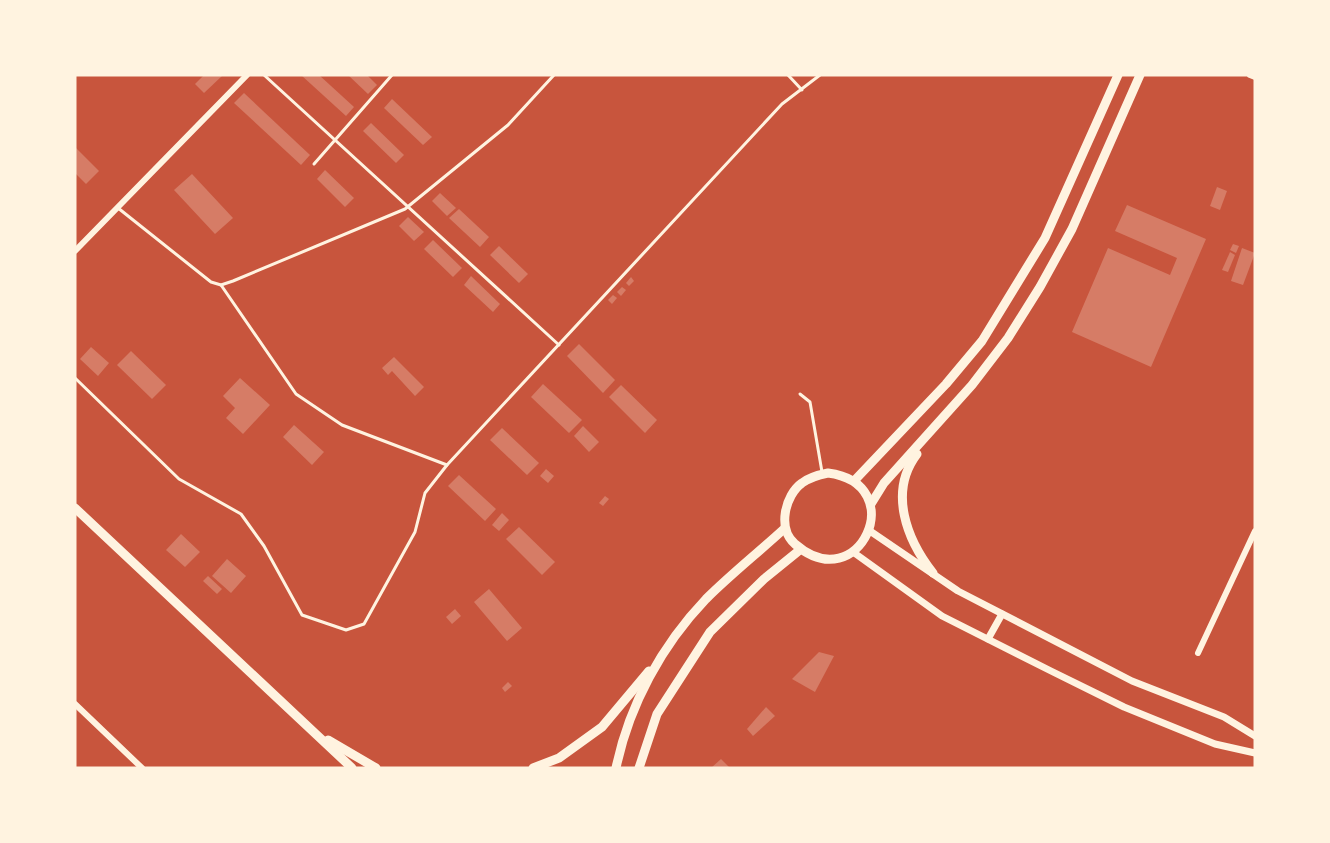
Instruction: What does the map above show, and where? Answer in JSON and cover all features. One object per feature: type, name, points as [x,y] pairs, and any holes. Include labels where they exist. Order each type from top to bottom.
[{"type":"main road","points":[[854,481],[946,384],[982,341],[1045,238],[1118,75]]},
{"type":"main road","points":[[871,504],[884,483],[946,416],[1008,338],[1072,229],[1140,75]]},
{"type":"main road","points":[[933,573],[922,560],[910,537],[903,514],[903,488],[912,461],[946,416]]},
{"type":"main road","points":[[823,474],[842,475],[854,481],[865,492],[871,504],[870,531],[863,543],[853,552],[841,558],[827,559],[814,556],[792,542],[784,528],[786,509],[791,495],[801,483],[813,476],[823,474]]},
{"type":"main road","points":[[75,508],[352,768]]},
{"type":"main road","points":[[533,768],[559,758],[602,727],[706,599],[784,528]]},
{"type":"main road","points":[[639,768],[657,714],[710,632],[764,579],[801,549]]},
{"type":"main road","points":[[616,768],[619,753],[637,704],[656,662]]},
{"type":"main road","points":[[315,732],[376,767]]},
{"type":"street","points":[[75,251],[247,75]]},
{"type":"street","points":[[1250,75],[1255,77]]},
{"type":"street","points":[[870,531],[958,591],[1132,681],[1224,717],[1255,736]]},
{"type":"street","points":[[1198,653],[1255,531]]},
{"type":"street","points":[[853,552],[942,615],[988,639],[1124,707],[1215,744],[1255,753]]},
{"type":"street","points":[[988,639],[1002,614]]},
{"type":"street","points":[[75,704],[142,768]]},
{"type":"lane","points":[[264,75],[559,345]]},
{"type":"lane","points":[[314,164],[392,75]]},
{"type":"lane","points":[[221,285],[408,207],[508,125],[554,75]]},
{"type":"lane","points":[[788,75],[802,90]]},
{"type":"lane","points":[[75,378],[179,479],[241,514],[264,546],[302,615],[346,630],[364,624],[415,532],[425,493],[447,465],[782,104],[820,75]]},
{"type":"lane","points":[[118,208],[199,274],[221,285],[296,394],[342,425],[447,465]]},
{"type":"lane","points":[[800,394],[810,402],[823,474]]},
{"type":"building","points":[[204,75],[222,76],[204,93],[195,84]]},
{"type":"building","points":[[301,75],[319,75],[354,107],[346,116]]},
{"type":"building","points":[[348,75],[367,75],[377,85],[368,94]]},
{"type":"building","points":[[244,93],[310,155],[301,165],[234,103]]},
{"type":"building","points":[[392,99],[432,137],[423,145],[384,108]]},
{"type":"building","points":[[371,123],[404,155],[396,163],[363,131]]},
{"type":"building","points":[[75,147],[99,171],[86,184],[75,173]]},
{"type":"building","points":[[325,170],[354,198],[345,207],[317,179]]},
{"type":"building","points":[[192,174],[233,218],[215,234],[174,190]]},
{"type":"building","points":[[1217,187],[1227,191],[1220,210],[1210,206]]},
{"type":"building","points":[[440,193],[456,208],[447,216],[432,201]]},
{"type":"building","points":[[1127,205],[1206,239],[1151,367],[1072,332],[1108,248],[1170,275],[1177,258],[1115,231]]},
{"type":"building","points":[[459,209],[489,237],[480,247],[449,218]]},
{"type":"building","points":[[408,217],[424,232],[414,241],[399,226]]},
{"type":"building","points":[[433,240],[462,268],[453,277],[424,249]]},
{"type":"building","points":[[1233,244],[1239,246],[1236,253],[1230,250]]},
{"type":"building","points":[[499,246],[528,274],[519,283],[490,255]]},
{"type":"building","points":[[1242,248],[1255,253],[1243,285],[1231,281]]},
{"type":"building","points":[[1230,252],[1235,255],[1228,272],[1222,270]]},
{"type":"building","points":[[471,276],[500,304],[493,312],[464,285]]},
{"type":"building","points":[[631,277],[634,281],[629,286],[626,283]]},
{"type":"building","points":[[622,287],[626,290],[621,296],[617,292]]},
{"type":"building","points":[[613,295],[617,298],[612,304],[608,300]]},
{"type":"building","points":[[579,344],[615,380],[603,393],[567,356]]},
{"type":"building","points":[[91,347],[109,363],[98,376],[80,359]]},
{"type":"building","points":[[131,351],[166,385],[152,399],[117,365]]},
{"type":"building","points":[[394,357],[424,387],[415,396],[392,371],[388,375],[382,368]]},
{"type":"building","points":[[240,378],[270,405],[243,434],[226,418],[235,408],[223,396]]},
{"type":"building","points":[[543,384],[582,420],[569,433],[531,397]]},
{"type":"building","points":[[621,385],[657,420],[645,433],[609,397]]},
{"type":"building","points":[[294,425],[324,452],[312,465],[283,437]]},
{"type":"building","points":[[583,426],[599,442],[589,452],[574,436]]},
{"type":"building","points":[[502,428],[539,463],[527,475],[490,440]]},
{"type":"building","points":[[546,469],[554,476],[548,483],[540,476]]},
{"type":"building","points":[[459,475],[496,509],[485,521],[448,486]]},
{"type":"building","points":[[605,496],[609,499],[603,506],[599,503]]},
{"type":"building","points":[[502,513],[509,520],[499,531],[492,525]]},
{"type":"building","points":[[519,527],[555,562],[542,575],[506,539]]},
{"type":"building","points":[[181,534],[200,552],[185,567],[166,550]]},
{"type":"building","points":[[227,559],[246,576],[231,593],[212,576]]},
{"type":"building","points":[[208,576],[222,589],[217,594],[203,581]]},
{"type":"building","points":[[489,589],[522,628],[507,641],[474,602]]},
{"type":"building","points":[[455,609],[461,616],[452,624],[446,617]]},
{"type":"building","points":[[819,652],[834,656],[815,692],[792,679]]},
{"type":"building","points":[[508,682],[512,686],[505,692],[502,688]]},
{"type":"building","points":[[766,707],[775,716],[753,736],[747,729]]},
{"type":"building","points":[[721,759],[730,768],[711,768]]}]
